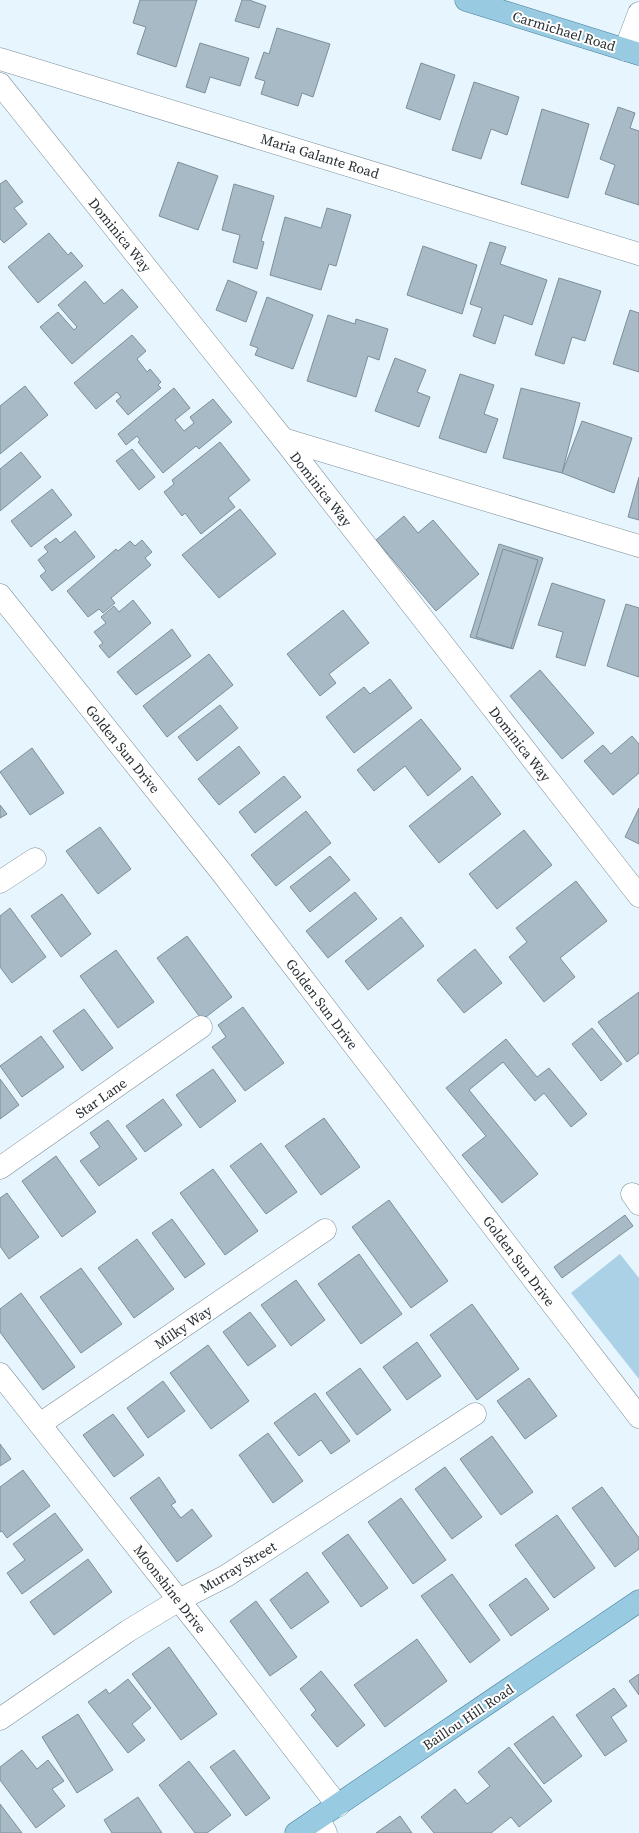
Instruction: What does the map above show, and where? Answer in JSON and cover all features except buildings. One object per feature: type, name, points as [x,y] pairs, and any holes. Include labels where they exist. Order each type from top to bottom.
[{"type":"main road","name":"Carmichael Road","points":[[479,2],[632,52]]},
{"type":"main road","name":"Baillou Hill Road","points":[[296,1833],[322,1826],[338,1806],[639,1600]]},
{"type":"street","points":[[632,52],[639,13]]},
{"type":"street","name":"Maria Galante Road","points":[[0,59],[639,254]]},
{"type":"street","name":"Dominica Way","points":[[0,84],[283,439],[639,896]]},
{"type":"street","points":[[283,439],[639,546]]},
{"type":"street","name":"Golden Sun Drive","points":[[0,595],[222,873],[639,1417]]},
{"type":"street","points":[[0,882],[35,859]]},
{"type":"street","name":"Star Lane","points":[[0,1168],[201,1028]]},
{"type":"street","name":"Milky Way","points":[[40,1424],[326,1230]]},
{"type":"street","name":"Moonshine Drive","points":[[0,1374],[179,1600],[338,1806]]},
{"type":"street","name":"Murray Street","points":[[0,1719],[128,1631],[179,1600],[226,1576],[475,1414]]},
{"type":"shaded area","points":[[620,1254],[639,1278],[639,1379],[571,1293]]}]
